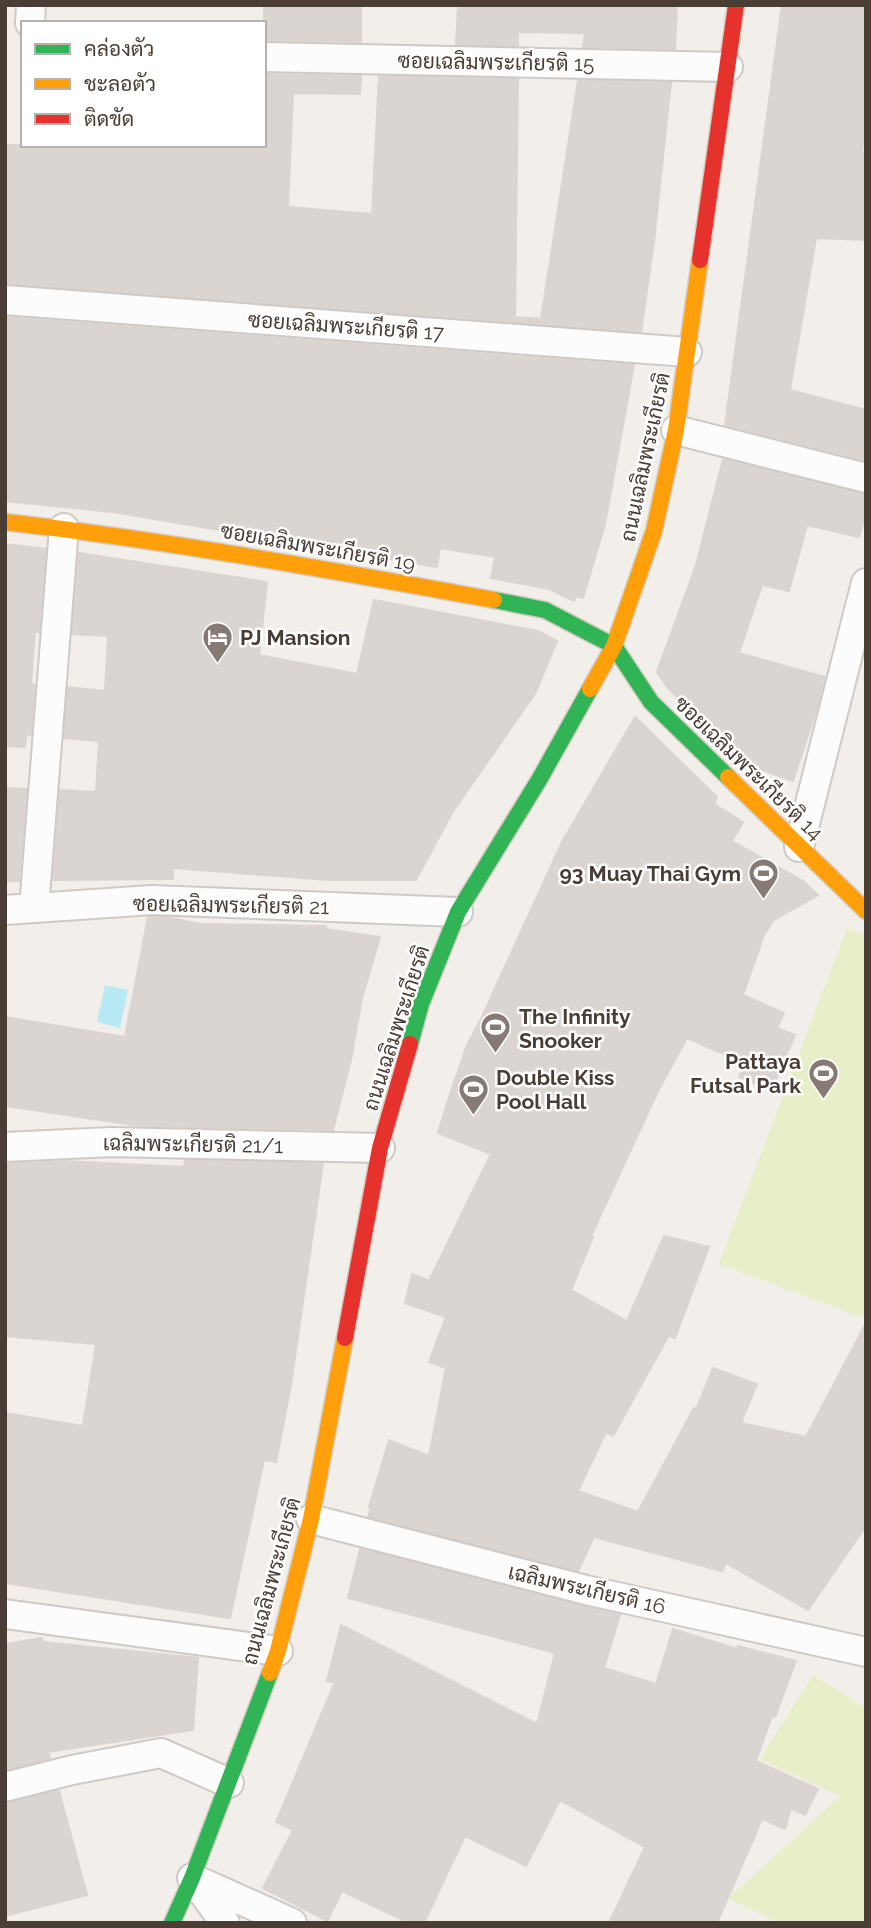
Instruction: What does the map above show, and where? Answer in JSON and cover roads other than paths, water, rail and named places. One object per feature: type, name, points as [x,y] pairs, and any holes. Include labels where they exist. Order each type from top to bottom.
[{"type":"main road","name":"ถนนเฉลิมพระเกียรติ","points":[[172,1923],[192,1878],[278,1651],[311,1519],[380,1148],[421,1004],[458,912],[539,780],[614,646],[654,531],[676,430],[736,5]]},
{"type":"main road","name":"ซอยเฉลิมพระเกียรติ 19","points":[[5,522],[64,528],[343,572],[545,610],[614,646]]},
{"type":"main road","name":"ซอยเฉลิมพระเกียรติ 14","points":[[614,646],[651,702],[866,911]]},
{"type":"street","name":"ซอยเฉลิมพระเกียรติ 15","points":[[266,57],[728,67]]},
{"type":"street","name":"ซอยเฉลิมพระเกียรติ 17","points":[[5,300],[687,352]]},
{"type":"street","points":[[676,430],[866,478]]},
{"type":"street","points":[[34,908],[64,528]]},
{"type":"street","points":[[799,847],[866,583]]},
{"type":"street","name":"ซอยเฉลิมพระเกียรติ 21","points":[[5,910],[152,900],[458,912]]},
{"type":"street","name":"เฉลิมพระเกียรติ 21/1","points":[[5,1147],[111,1142],[380,1148]]},
{"type":"street","name":"เฉลิมพระเกียรติ 16","points":[[311,1519],[586,1590],[866,1652]]},
{"type":"street","points":[[5,1614],[278,1651]]},
{"type":"street","points":[[5,1787],[72,1770],[161,1753],[229,1783]]},
{"type":"street","points":[[192,1878],[225,1923]]},
{"type":"street","points":[[192,1878],[292,1923]]},
{"type":"water","points":[[105,985],[128,990],[120,1028],[97,1022]]},
{"type":"place","name":"PJ Mansion","points":[[217,664]]},
{"type":"place","name":"93 Muay Thai Gym","points":[[764,900]]},
{"type":"place","name":"The Infinity Snooker","points":[[496,1055]]},
{"type":"place","name":"Pattaya Futsal Park","points":[[824,1100]]},
{"type":"place","name":"Double Kiss Pool Hall","points":[[473,1116]]}]
